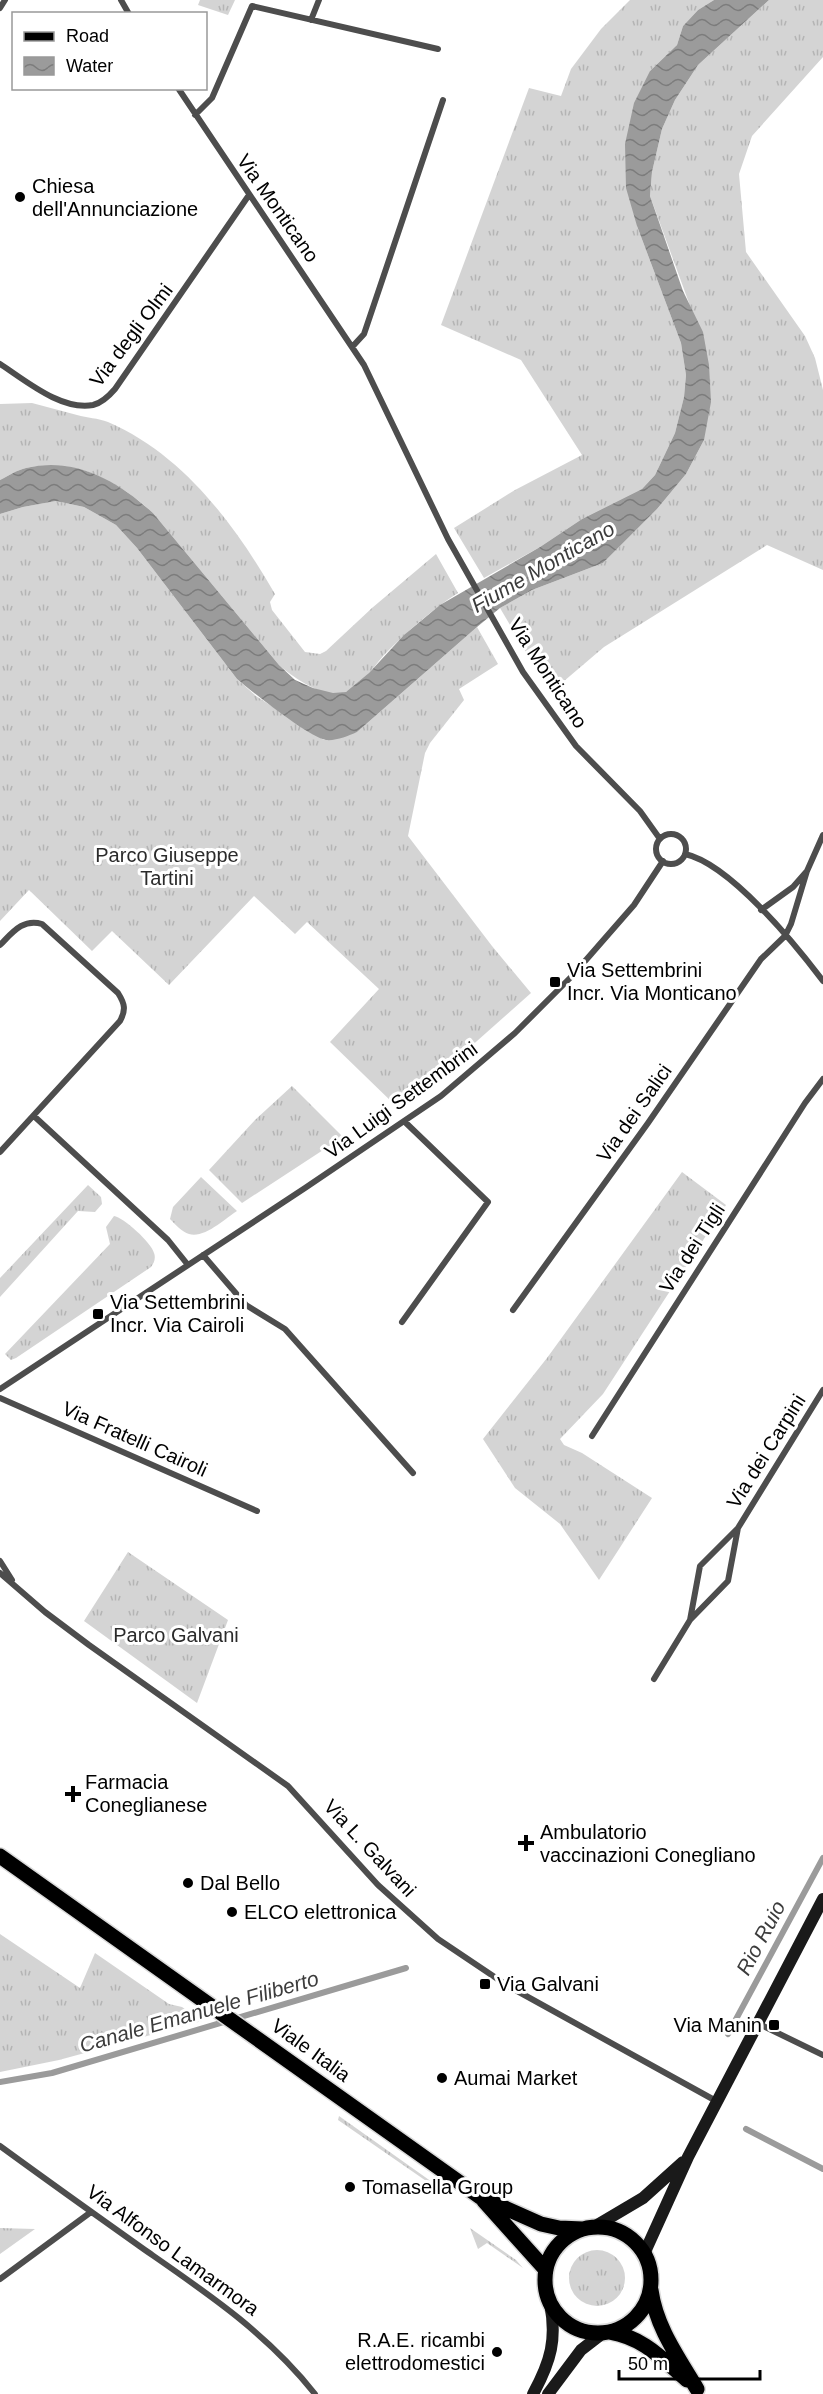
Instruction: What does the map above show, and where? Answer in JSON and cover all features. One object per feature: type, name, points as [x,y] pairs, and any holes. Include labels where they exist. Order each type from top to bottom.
[{"type":"main road","name":"Viale Italia","points":[[0,1856],[480,2197],[541,2224],[559,2228],[588,2228]]},
{"type":"main road","points":[[644,2254],[688,2157],[823,1899]]},
{"type":"main road","points":[[533,2394],[552,2345],[554,2331],[545,2281],[550,2256],[558,2244],[569,2235],[588,2228],[643,2198],[688,2157]]},
{"type":"main road","name":"Viale Italia","points":[[480,2197],[546,2270]]},
{"type":"main road","points":[[588,2228],[608,2227],[620,2231],[634,2241],[644,2254],[650,2269],[654,2309],[658,2319],[667,2339],[700,2392]]},
{"type":"main road","points":[[548,2394],[581,2349],[606,2332],[624,2326],[637,2316],[646,2303],[651,2284]]},
{"type":"main road","points":[[550,2303],[564,2320],[574,2327],[585,2331],[627,2335],[641,2342],[700,2392]]},
{"type":"street","points":[[0,8],[5,0]]},
{"type":"street","points":[[311,20],[319,0]]},
{"type":"street","points":[[195,115],[212,98],[252,6],[438,49]]},
{"type":"street","name":"Via Monticano","points":[[179,90],[353,346],[384,402],[450,542],[513,655],[570,739],[640,811],[660,839]]},
{"type":"street","points":[[353,346],[364,334],[443,100]]},
{"type":"street","name":"Via degli Olmi","points":[[0,364],[67,403],[81,405],[100,402],[115,389],[249,195]]},
{"type":"street","points":[[669,834],[679,836],[685,844],[685,854],[674,863],[663,861],[657,852],[657,843],[669,834]]},
{"type":"street","points":[[761,910],[793,887],[807,871],[823,835]]},
{"type":"street","points":[[685,854],[706,862],[741,889],[823,981]]},
{"type":"street","name":"Via Luigi Settembrini","points":[[0,1389],[405,1122],[473,1070],[544,1005],[600,946],[644,891],[663,861]]},
{"type":"street","name":"Via dei Salici","points":[[513,1310],[648,1124],[761,959],[784,936],[796,912],[807,871]]},
{"type":"street","points":[[0,945],[21,925],[33,921],[42,924],[118,993],[124,1003],[125,1012],[120,1021],[35,1117],[0,1152]]},
{"type":"street","name":"Via dei Tigli","points":[[591,1436],[805,1103],[823,1079]]},
{"type":"street","points":[[35,1117],[168,1240],[188,1265]]},
{"type":"street","points":[[402,1322],[488,1202],[405,1122]]},
{"type":"street","points":[[203,1255],[246,1305],[285,1329],[413,1473]]},
{"type":"street","name":"Via dei Carpini","points":[[690,1620],[700,1566],[738,1528],[823,1390]]},
{"type":"street","name":"Via Fratelli Cairoli","points":[[0,1398],[256,1511]]},
{"type":"street","name":"Via dei Carpini","points":[[654,1679],[690,1620],[728,1581],[738,1528]]},
{"type":"street","points":[[0,1561],[17,1588]]},
{"type":"street","points":[[0,1572],[17,1588]]},
{"type":"street","name":"Via L. Galvani","points":[[17,1588],[89,1646],[288,1786],[378,1885],[438,1939],[508,1986],[718,2102]]},
{"type":"street","points":[[759,2024],[823,2055]]},
{"type":"street","name":"Via Alfonso Lamarmora","points":[[0,2146],[253,2328],[289,2361],[315,2394]]},
{"type":"street","points":[[0,2279],[91,2212]]},
{"type":"green space","points":[[200,0],[235,0],[228,15],[198,5]]},
{"type":"green space","points":[[630,0],[714,0],[698,10],[683,26],[677,45],[650,71],[637,226],[681,343],[686,375],[684,397],[675,433],[655,475],[642,489],[582,519],[540,547],[484,578],[454,528],[515,490],[582,455],[521,360],[441,325],[529,88],[561,96],[571,69],[601,29]]},
{"type":"green space","points":[[769,0],[823,0],[823,57],[752,136],[739,174],[746,252],[805,336],[815,358],[823,390],[823,570],[767,545],[604,647],[550,693],[500,608],[532,590],[603,563],[657,509],[686,474],[704,440],[689,303],[650,196],[652,172],[662,129],[675,100],[698,65]]},
{"type":"green space","points":[[32,403],[108,422],[161,453],[184,473],[205,494],[243,543],[275,594],[270,602],[272,610],[305,652],[320,654],[326,651],[372,608],[436,554],[458,593],[438,606],[411,629],[352,689],[338,694],[310,686],[279,665],[153,513],[125,491],[95,474],[62,466],[44,465],[26,468],[0,480],[0,404]]},
{"type":"green space","name":"Parco Giuseppe Tartini","points":[[56,501],[84,507],[116,525],[137,548],[237,679],[256,696],[324,740],[357,732],[477,627],[498,664],[459,689],[464,700],[430,743],[425,753],[408,836],[531,993],[468,1049],[395,1105],[330,1042],[379,989],[307,922],[295,934],[254,896],[169,985],[112,931],[92,951],[29,890],[0,921],[0,514]]},
{"type":"green space","points":[[292,1086],[343,1137],[242,1203],[209,1170],[255,1120]]},
{"type":"green space","points":[[682,1172],[726,1205],[603,1394],[560,1439],[564,1445],[582,1453],[652,1498],[599,1580],[560,1524],[515,1488],[483,1439],[547,1358]]},
{"type":"green space","points":[[201,1177],[237,1211],[208,1231],[195,1235],[181,1230],[170,1219],[173,1207]]},
{"type":"green space","points":[[88,1185],[101,1197],[102,1204],[95,1212],[78,1211],[0,1297],[0,1278]]},
{"type":"green space","points":[[114,1216],[130,1226],[148,1243],[155,1257],[151,1267],[11,1360],[5,1354],[110,1244],[106,1227]]},
{"type":"green space","name":"Parco Galvani","points":[[128,1552],[228,1620],[197,1703],[84,1621]]},
{"type":"green space","points":[[0,1934],[80,1988],[95,1953],[169,2004],[182,2007],[202,2021],[59,2060],[0,2072]]},
{"type":"green space","points":[[339,2116],[432,2182],[432,2185],[338,2120]]},
{"type":"green space","points":[[0,2228],[35,2229],[0,2254]]},
{"type":"green space","points":[[470,2228],[516,2260],[523,2268],[487,2243],[478,2249]]},
{"type":"green space","points":[[591,2250],[603,2250],[613,2254],[621,2262],[625,2278],[621,2294],[613,2302],[603,2306],[591,2306],[581,2302],[573,2294],[569,2284],[569,2272],[573,2262],[581,2254]]},
{"type":"water","name":"Fiume Monticano","points":[[714,0],[769,0],[698,65],[675,100],[662,129],[652,172],[650,196],[683,291],[703,332],[709,365],[711,402],[704,440],[686,474],[657,509],[603,563],[532,590],[500,608],[357,732],[346,737],[326,740],[294,723],[237,679],[137,548],[116,525],[84,507],[56,501],[0,514],[0,480],[23,469],[44,465],[62,465],[95,474],[110,482],[140,501],[153,513],[279,665],[295,680],[333,693],[346,692],[369,673],[404,635],[440,605],[540,547],[582,519],[642,489],[655,475],[675,433],[684,397],[686,375],[681,343],[637,226],[626,188],[625,144],[634,103],[650,71],[677,45],[683,26],[698,10]]},
{"type":"waterway","name":"Rio Ruio","points":[[728,2034],[823,1858]]},
{"type":"waterway","name":"Canale Emanuele Filiberto","points":[[0,2082],[52,2073],[406,1968]]},
{"type":"waterway","name":"Canale Emanuele Filiberto","points":[[746,2129],[823,2169]]},
{"type":"place","name":"Chiesa dell'Annunciazione","points":[[20,197]]},
{"type":"place","name":"Via Settembrini Incr. Via Monticano","points":[[555,982]]},
{"type":"place","name":"Via Settembrini Incr. Via Cairoli","points":[[98,1314]]},
{"type":"place","name":"Farmacia Coneglianese","points":[[73,1794]]},
{"type":"place","name":"Ambulatorio vaccinazioni Conegliano","points":[[526,1843]]},
{"type":"place","name":"Dal Bello","points":[[188,1883]]},
{"type":"place","name":"ELCO elettronica","points":[[232,1912]]},
{"type":"place","name":"Via Galvani","points":[[485,1984]]},
{"type":"place","name":"Via Manin","points":[[774,2025]]},
{"type":"place","name":"Aumai Market","points":[[442,2078]]},
{"type":"place","name":"Tomasella Group","points":[[350,2187]]},
{"type":"place","name":"R.A.E. ricambi elettrodomestici","points":[[497,2352]]}]
